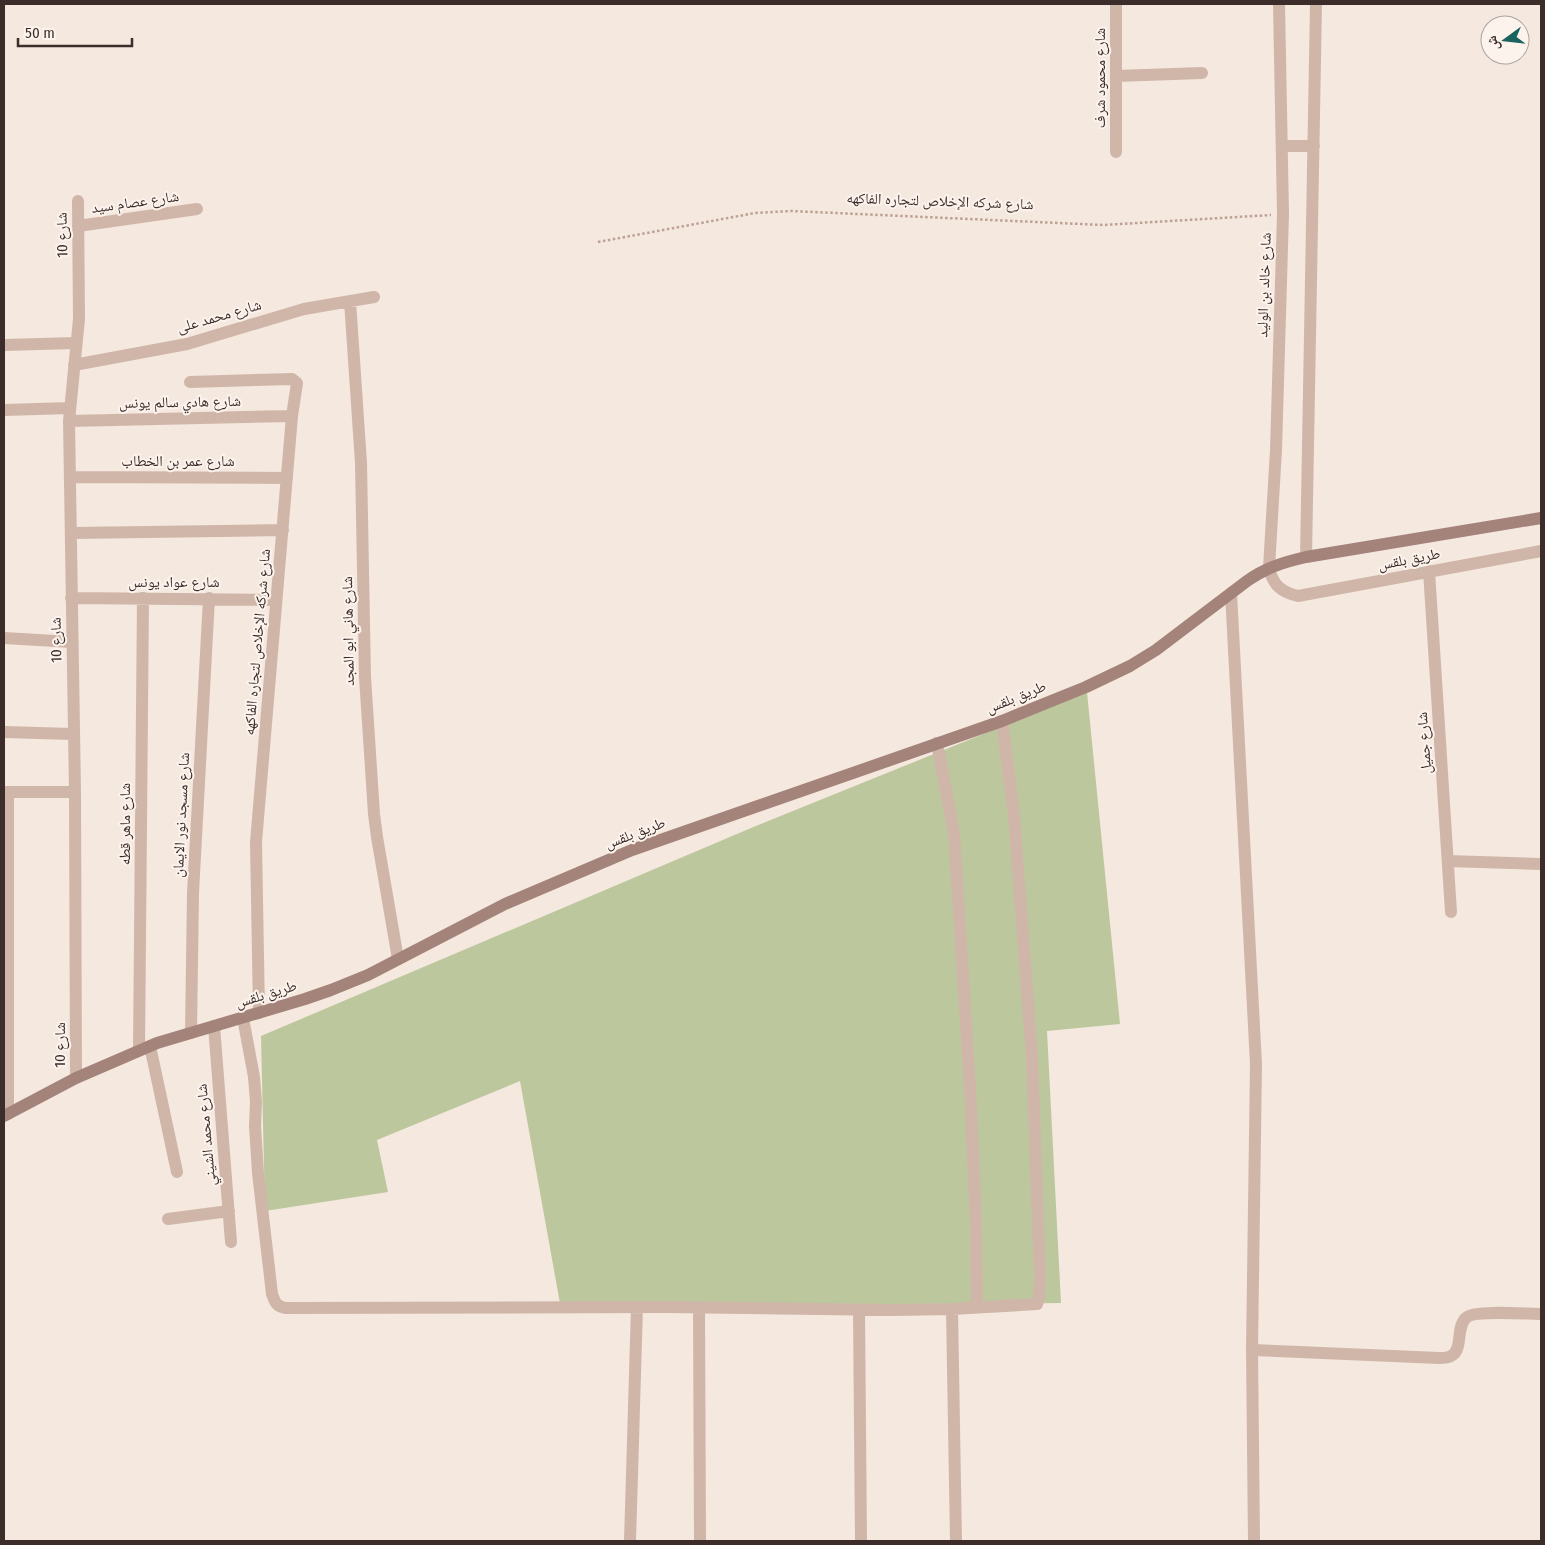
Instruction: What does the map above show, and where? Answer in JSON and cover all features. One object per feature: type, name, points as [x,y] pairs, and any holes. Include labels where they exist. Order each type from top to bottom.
[{"type":"main road","name":"طريق بلقس","points":[[6,1115],[76,1078],[145,1048],[331,990],[368,975],[505,904],[632,850],[1002,721],[1086,687],[1130,666],[1156,650],[1258,573],[1269,568],[1306,557],[1541,518]]},
{"type":"street","name":"شارع محمود شرف","points":[[1116,4],[1116,152]]},
{"type":"street","name":"شارع خالد بن الوليد","points":[[1269,568],[1276,450],[1283,214],[1279,4]]},
{"type":"street","points":[[1306,557],[1316,4]]},
{"type":"street","points":[[1116,76],[1202,73]]},
{"type":"street","points":[[1282,146],[1314,146]]},
{"type":"street","name":"شارع 10","points":[[76,1078],[75,792],[70,414],[79,297],[78,201]]},
{"type":"street","name":"شارع عصام سيد","points":[[78,226],[197,209]]},
{"type":"street","name":"شارع محمد على","points":[[74,365],[186,344],[304,309],[374,297]]},
{"type":"street","name":"شارع هاني ابو المجد","points":[[350,301],[361,462],[365,676],[372,795],[377,837],[398,959]]},
{"type":"street","points":[[4,345],[76,343]]},
{"type":"street","name":"شارع شركه الإخلاص لتجاره الفاكهه","points":[[190,382],[295,380],[297,383],[292,416],[256,842],[259,1013]]},
{"type":"street","name":"شارع هادي سالم يونس","points":[[4,410],[70,414],[292,416]]},
{"type":"street","name":"شارع عمر بن الخطاب","points":[[70,478],[287,478]]},
{"type":"street","points":[[71,533],[282,530]]},
{"type":"street","name":"طريق بلقس","points":[[1269,568],[1272,579],[1278,588],[1288,594],[1298,596],[1541,552]]},
{"type":"street","name":"شارع جميل","points":[[1429,572],[1451,912]]},
{"type":"street","points":[[1232,593],[1256,1064],[1252,1350],[1254,1541]]},
{"type":"street","name":"شارع عواد يونس","points":[[71,598],[276,600]]},
{"type":"street","name":"شارع ماهر قطه","points":[[143,598],[145,1048],[177,1172]]},
{"type":"street","name":"شارع مسجد نور الايمان","points":[[191,1033],[193,892],[209,598]]},
{"type":"street","points":[[4,638],[72,642]]},
{"type":"street","points":[[243,1018],[254,1077],[258,1173],[272,1294],[275,1304],[279,1307],[637,1307],[859,1310],[952,1309],[1038,1304],[1037,1178],[1032,1057],[1014,815],[1002,721]]},
{"type":"street","points":[[4,732],[73,734]]},
{"type":"street","points":[[937,744],[954,833],[970,1087],[977,1307]]},
{"type":"street","points":[[6,1115],[6,792],[75,792]]},
{"type":"street","points":[[1448,861],[1541,864]]},
{"type":"street","name":"شارع محمد الشيني","points":[[214,1026],[231,1242]]},
{"type":"street","points":[[168,1219],[229,1210]]},
{"type":"street","points":[[630,1541],[637,1307]]},
{"type":"street","points":[[699,1308],[700,1541]]},
{"type":"street","points":[[952,1309],[956,1541]]},
{"type":"street","points":[[859,1310],[861,1541]]},
{"type":"street","points":[[1252,1350],[1450,1357],[1456,1352],[1463,1323],[1467,1317],[1478,1314],[1541,1314]]},
{"type":"path","name":"شارع شركه الإخلاص لتجاره الفاكهه","points":[[598,242],[755,214],[791,211],[1103,225],[1283,214]]},
{"type":"green space","points":[[1087,692],[1120,1024],[1047,1031],[1061,1303],[561,1309],[520,1081],[377,1140],[388,1192],[265,1211],[261,1036],[751,828]]}]
